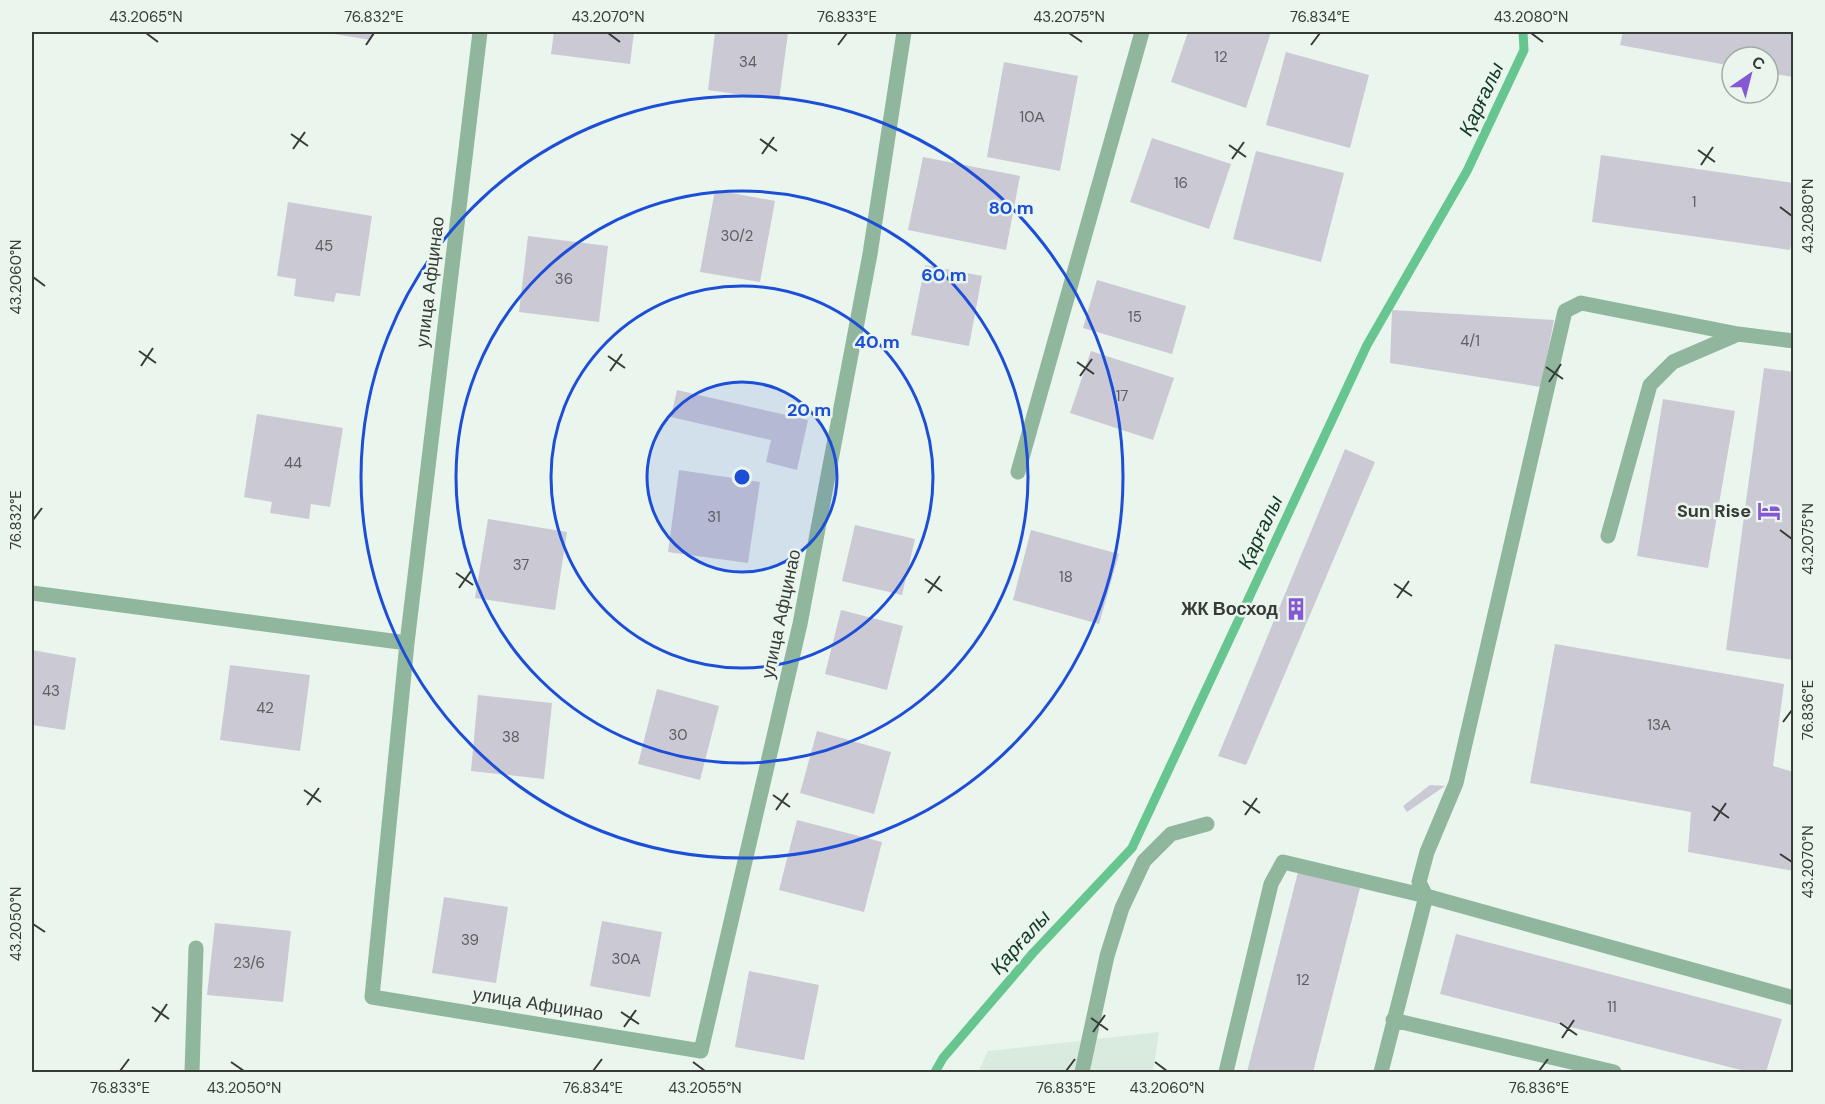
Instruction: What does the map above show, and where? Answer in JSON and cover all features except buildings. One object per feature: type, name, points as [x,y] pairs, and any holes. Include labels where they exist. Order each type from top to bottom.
[{"type":"street","name":"улица Афцинао","points":[[480,32],[407,643],[372,997],[701,1051],[800,624],[870,254],[904,32]]},
{"type":"street","points":[[1018,472],[1142,32]]},
{"type":"street","points":[[1381,1072],[1426,896],[1419,882],[1427,852],[1456,783],[1565,311],[1581,303],[1738,334],[1794,341]]},
{"type":"street","points":[[1608,536],[1650,385],[1673,362],[1738,334]]},
{"type":"street","points":[[32,593],[407,643]]},
{"type":"street","points":[[1082,1072],[1107,956],[1122,908],[1144,861],[1171,834],[1207,824]]},
{"type":"street","points":[[1227,1072],[1271,884],[1283,862],[1426,896],[1794,998]]},
{"type":"street","points":[[192,1072],[196,948]]},
{"type":"street","points":[[1393,1020],[1614,1072]]},
{"type":"shaded area","points":[[1159,1032],[1153,1072],[978,1072],[988,1051]]},
{"type":"waterway","name":"Қарғалы","points":[[935,1072],[943,1058],[1033,953],[1132,848],[1367,345],[1467,171],[1524,50],[1523,32]]},
{"type":"place","name":"Sun Rise","points":[[1769,511]]},
{"type":"place","name":"ЖК Восход","points":[[1296,609]]}]
